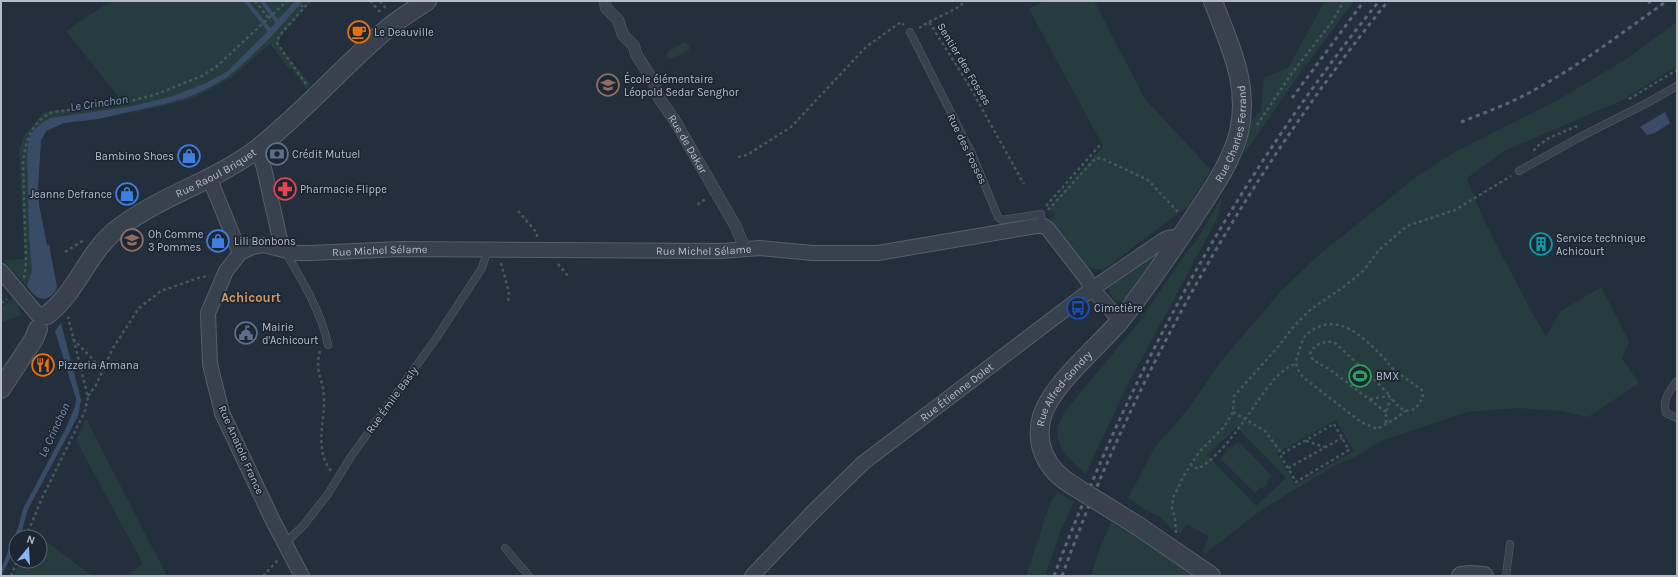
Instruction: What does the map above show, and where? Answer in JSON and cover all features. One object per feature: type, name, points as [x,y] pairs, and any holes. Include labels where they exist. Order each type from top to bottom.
[{"type":"street","name":"Rue Raoul Briquet","points":[[1,389],[34,339],[41,320],[58,306],[76,283],[102,244],[115,232],[161,202],[237,162],[258,148],[387,29],[427,1]]},
{"type":"street","name":"Rue de Dakar","points":[[605,1],[606,8],[618,20],[623,35],[634,46],[636,54],[655,84],[659,98],[675,121],[736,227],[745,249]]},
{"type":"street","name":"Rue Charles Ferrand","points":[[1186,229],[1214,186],[1233,150],[1241,119],[1242,90],[1240,76],[1213,1]]},
{"type":"street","points":[[258,148],[282,248]]},
{"type":"street","points":[[209,177],[240,253]]},
{"type":"street","name":"Rue Michel Sélame","points":[[240,253],[258,246],[282,248],[295,253],[400,249],[721,251],[780,249],[813,253],[878,253],[1044,218]]},
{"type":"street","points":[[1044,218],[1048,229],[1086,278],[1092,289],[1120,320]]},
{"type":"street","name":"Rue Étienne Dolet","points":[[752,576],[813,512],[863,463],[1092,289],[1168,238],[1186,229]]},
{"type":"street","name":"Rue Alfred-Gondry","points":[[1186,229],[1120,320],[1059,387],[1043,415],[1040,433],[1044,458],[1061,478],[1138,526],[1211,576]]},
{"type":"street","name":"Rue Anatole France","points":[[240,253],[226,271],[208,313],[210,364],[214,386],[222,412],[287,548],[302,576]]},
{"type":"street","points":[[1,270],[41,320]]},
{"type":"street","points":[[1461,576],[1484,576]]},
{"type":"lane","name":"Rue des Fosses","points":[[910,32],[972,154],[998,217],[1002,220],[1040,214],[1044,218]]},
{"type":"lane","points":[[1520,171],[1582,136],[1648,103],[1677,86]]},
{"type":"lane","points":[[282,248],[320,318],[326,334],[328,345]]},
{"type":"lane","name":"Rue Émile Basly","points":[[287,548],[328,494],[337,478],[461,301],[493,250]]},
{"type":"lane","points":[[1677,381],[1668,391],[1664,406],[1666,413],[1677,418]]},
{"type":"lane","points":[[1506,576],[1510,544]]},
{"type":"lane","points":[[504,548],[529,576]]},
{"type":"path","points":[[255,1],[270,18]]},
{"type":"path","points":[[22,284],[26,262],[23,164],[28,138],[37,124],[47,114],[53,112],[123,103],[154,95],[202,76],[216,67],[262,26],[287,1]]},
{"type":"path","points":[[296,1],[302,6]]},
{"type":"path","points":[[310,1],[302,6],[279,36],[277,44],[296,72],[316,95]]},
{"type":"path","points":[[370,1],[384,18]]},
{"type":"path","points":[[380,1],[390,13]]},
{"type":"path","points":[[929,22],[959,7],[965,1]]},
{"type":"path","points":[[1252,131],[1292,73],[1332,22],[1344,1]]},
{"type":"path","points":[[738,157],[747,155],[791,127],[866,47],[901,22],[910,32]]},
{"type":"path","name":"Sentier des Fosses","points":[[910,32],[929,22],[967,82],[1024,184]]},
{"type":"path","points":[[1044,218],[1045,207],[1100,145]]},
{"type":"path","points":[[1044,218],[1096,158],[1103,159],[1148,180],[1180,215],[1186,229]]},
{"type":"path","points":[[1167,546],[1175,538],[1175,519],[1172,507],[1173,498],[1190,464],[1199,452],[1224,427],[1233,412],[1234,396],[1278,348],[1295,325],[1311,309],[1345,286],[1364,270],[1378,251],[1407,226],[1455,210],[1520,171]]},
{"type":"path","points":[[518,211],[537,233],[538,250]]},
{"type":"path","points":[[493,250],[509,292],[508,302]]},
{"type":"path","points":[[558,263],[568,276]]},
{"type":"path","points":[[29,529],[42,498],[85,411],[88,397],[103,371],[113,348],[128,328],[139,308],[160,291],[201,277],[209,276],[219,286]]},
{"type":"path","points":[[68,315],[88,397]]},
{"type":"path","points":[[1386,412],[1329,369],[1313,360],[1310,353],[1313,347],[1327,342],[1334,342],[1374,379],[1398,406],[1406,410],[1415,409],[1423,398],[1422,390],[1392,367],[1383,356],[1346,327],[1333,323],[1320,326],[1303,338],[1295,364],[1296,369],[1304,378],[1361,422],[1377,429],[1398,417],[1406,410]]},
{"type":"path","points":[[73,339],[103,371]]},
{"type":"path","points":[[328,345],[321,350],[318,369],[324,396],[321,422],[322,453],[328,466],[337,478]]},
{"type":"path","points":[[1190,464],[1198,469],[1227,444],[1270,384],[1290,366],[1295,364]]},
{"type":"path","points":[[1370,399],[1389,396]]},
{"type":"path","points":[[1386,423],[1386,412],[1391,398]]},
{"type":"path","points":[[1233,412],[1265,431],[1282,454],[1280,455],[1296,482],[1349,450],[1334,424],[1282,454]]},
{"type":"path","points":[[1288,468],[1342,438]]},
{"type":"path","points":[[1305,440],[1325,447]]},
{"type":"path","points":[[263,576],[287,548]]},
{"type":"green space","points":[[111,1],[312,1],[280,37],[279,45],[311,85],[307,89],[291,68],[289,69],[270,44],[231,78],[194,98],[138,112],[64,123],[46,131],[41,140],[38,187],[39,205],[57,287],[49,298],[44,299],[36,297],[4,260],[25,259],[19,150],[25,134],[43,113],[121,100],[66,31]]},
{"type":"green space","points":[[1044,1],[1094,1],[1145,99],[1211,170],[1188,206],[1103,270],[1088,268],[1049,220],[1055,215],[1048,208],[1103,146],[1029,9]]},
{"type":"green space","points":[[1325,1],[1354,1],[1298,76],[1244,154],[1251,122],[1261,110],[1264,77],[1288,68]]},
{"type":"green space","points":[[1677,22],[1677,66],[1621,101],[1504,151],[1467,178],[1477,205],[1498,248],[1546,337],[1561,311],[1601,287],[1629,341],[1622,359],[1639,383],[1588,417],[1562,411],[1518,408],[1467,412],[1381,441],[1357,456],[1336,465],[1261,510],[1206,553],[1202,551],[1209,537],[1187,524],[1180,533],[1173,530],[1160,517],[1128,498],[1155,447],[1188,409],[1222,360],[1281,291],[1320,254],[1416,177],[1453,153],[1558,100],[1623,61]],"holes":[[[1336,420],[1354,451],[1295,485],[1277,453]],[[1237,427],[1286,478],[1256,506],[1207,455]]]},
{"type":"green space","points":[[685,42],[689,45],[689,50],[672,59],[666,56],[669,50]]},
{"type":"green space","points":[[1223,194],[1217,219],[1126,388],[1086,473],[1070,459],[1061,447],[1057,433],[1058,426],[1067,409],[1139,322],[1188,250],[1195,243]]},
{"type":"green space","points":[[1162,248],[1129,296],[1121,301],[1113,300],[1108,289],[1108,282]]},
{"type":"green space","points":[[16,295],[21,315],[1,323],[1,308]]},
{"type":"green space","points":[[86,419],[167,576],[125,576],[143,564],[76,440]]},
{"type":"green space","points":[[1238,441],[1272,476],[1263,488],[1261,487],[1255,493],[1221,459],[1227,452],[1226,450],[1230,446],[1232,448]]},
{"type":"green space","points":[[1057,492],[1074,502],[1061,530],[1045,576],[1026,576],[1050,503]]},
{"type":"green space","points":[[1112,522],[1127,532],[1138,526],[1211,576],[1091,576],[1100,547]]},
{"type":"green space","points":[[48,542],[92,576],[14,576],[17,569],[48,569]]},
{"type":"water","points":[[295,1],[303,1],[271,37],[226,78],[208,88],[189,97],[164,104],[98,119],[64,123],[46,131],[41,140],[38,187],[39,205],[57,287],[54,293],[48,298],[42,299],[35,295],[27,286],[32,271],[29,236],[27,153],[29,138],[33,131],[43,122],[51,118],[133,106],[173,96],[206,83],[228,71],[269,30]]},
{"type":"water","points":[[1665,112],[1670,123],[1655,133],[1647,135],[1640,127]]},
{"type":"water","points":[[61,323],[81,400],[78,416],[28,509],[22,529],[18,529],[23,509],[65,430],[75,407],[76,399],[55,331]]},
{"type":"water","points":[[8,552],[8,562],[1,576],[1,569]]},
{"type":"waterway","points":[[246,1],[271,32]]},
{"type":"waterway","points":[[262,1],[279,24]]},
{"type":"railway","points":[[1292,98],[1364,1]]},
{"type":"railway","points":[[1054,576],[1121,416],[1184,292],[1256,171],[1336,56],[1379,1]]},
{"type":"railway","points":[[1062,576],[1092,499],[1125,423],[1162,348],[1201,275],[1289,134],[1337,66],[1388,1]]},
{"type":"railway","points":[[1461,122],[1518,99],[1553,79],[1586,58],[1667,1]]},
{"type":"place","name":"Le Deauville","points":[[359,32]]},
{"type":"place","name":"École élémentaire Léopold Sedar Senghor","points":[[608,85]]},
{"type":"place","name":"Crédit Mutuel","points":[[277,154]]},
{"type":"place","name":"Bambino Shoes","points":[[189,156]]},
{"type":"place","name":"Pharmacie Flippe","points":[[285,189]]},
{"type":"place","name":"Jeanne Defrance","points":[[127,194]]},
{"type":"place","name":"Oh Comme 3 Pommes","points":[[132,240]]},
{"type":"place","name":"Lili Bonbons","points":[[218,241]]},
{"type":"place","name":"Service technique Achicourt","points":[[1541,244]]},
{"type":"place","name":"Cimetière","points":[[1078,308]]},
{"type":"place","name":"Mairie d'Achicourt","points":[[246,333]]},
{"type":"place","name":"Pizzeria Armana","points":[[43,365]]},
{"type":"place","name":"BMX","points":[[1360,376]]},
{"type":"district","name":"Achicourt","points":[[251,297]]},
{"type":"water label","name":"Le Crinchon","points":[[99,103]]},
{"type":"water label","name":"Le Crinchon","points":[[54,430]]}]
